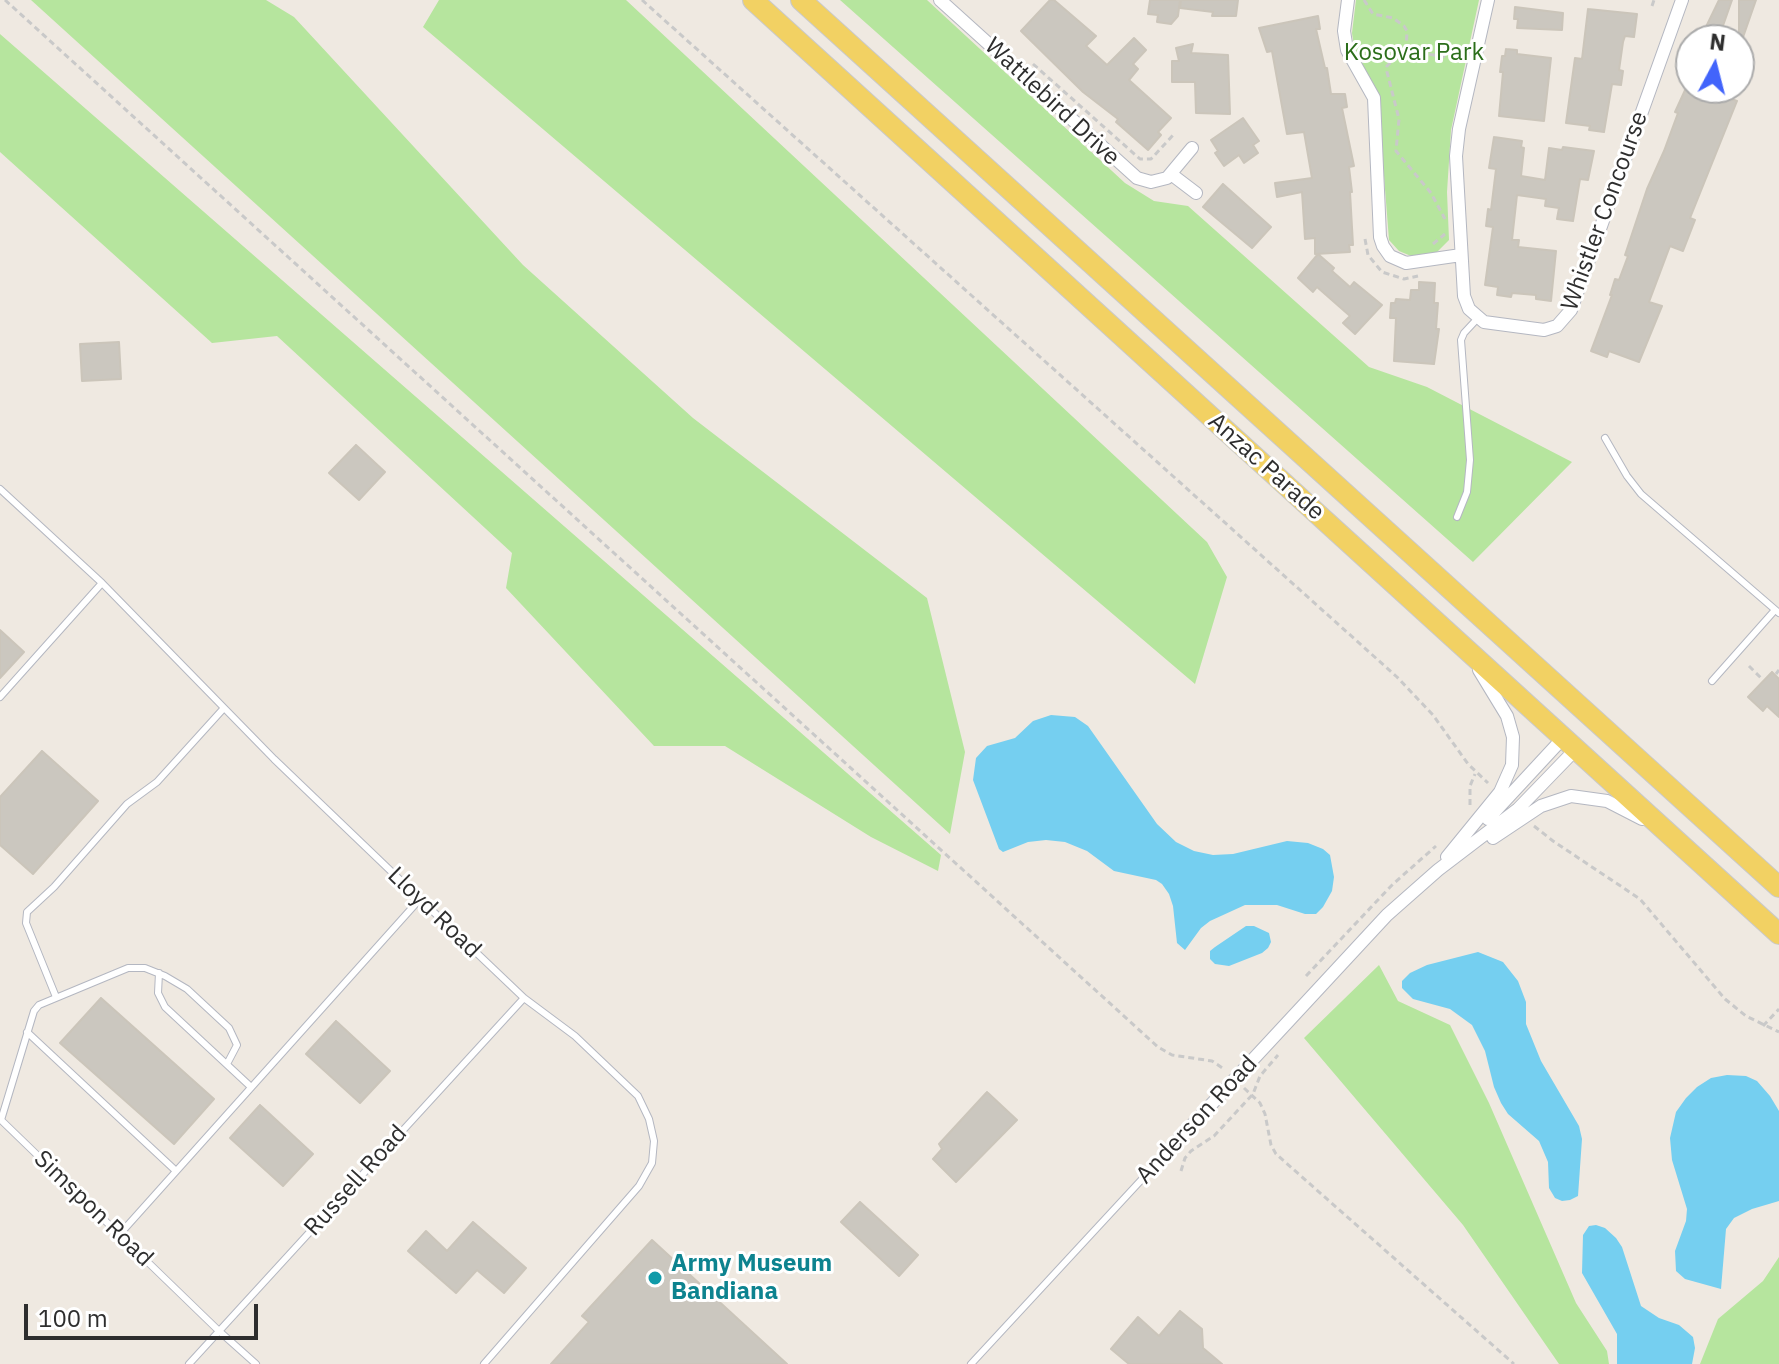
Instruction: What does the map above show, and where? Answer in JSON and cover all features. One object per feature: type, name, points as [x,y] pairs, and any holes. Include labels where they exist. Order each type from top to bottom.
[{"type":"main road","name":"Anzac Parade","points":[[753,0],[1779,934]]},
{"type":"main road","name":"Anzac Parade","points":[[801,0],[1779,887]]},
{"type":"main road","points":[[1570,743],[1592,718]]},
{"type":"street","name":"Wattlebird Drive","points":[[940,0],[1132,175],[1151,182],[1171,174]]},
{"type":"street","points":[[1348,0],[1344,31],[1347,50],[1374,98],[1381,241],[1387,253],[1398,261],[1409,263],[1461,255]]},
{"type":"street","points":[[1478,318],[1465,301],[1456,156],[1459,129],[1488,0]]},
{"type":"street","name":"Whistler Concourse","points":[[1478,318],[1496,325],[1544,330],[1557,326],[1569,315],[1682,0]]},
{"type":"street","points":[[1192,148],[1171,174],[1196,193]]},
{"type":"street","name":"Anderson Road","points":[[1427,880],[1500,792],[1512,765],[1514,746],[1511,727],[1502,705],[1462,646]]},
{"type":"street","name":"Anderson Road","points":[[1169,1150],[1363,940],[1570,743]]},
{"type":"street","name":"Anderson Road","points":[[1427,880],[1554,800],[1584,796],[1617,805],[1672,836]]},
{"type":"lane","points":[[1457,517],[1467,492],[1470,460],[1461,340],[1478,318]]},
{"type":"lane","points":[[1605,438],[1641,494],[1777,612],[1712,681]]},
{"type":"lane","name":"Lloyd Road","points":[[0,489],[102,583],[224,708],[524,998],[575,1036],[638,1096],[649,1119],[654,1141],[652,1163],[639,1186],[484,1364]]},
{"type":"lane","points":[[0,697],[102,583]]},
{"type":"lane","points":[[56,997],[26,923],[27,912],[54,887],[127,804],[157,782],[224,708]]},
{"type":"lane","points":[[119,1235],[420,899]]},
{"type":"lane","points":[[0,1120],[34,1011],[39,1005],[128,968],[145,968],[187,989],[229,1028],[237,1045],[227,1064]]},
{"type":"lane","points":[[159,973],[158,993],[165,1007],[251,1087]]},
{"type":"lane","name":"Russell Road","points":[[189,1364],[524,998]]},
{"type":"lane","points":[[27,1032],[176,1171]]},
{"type":"lane","name":"Simspon Road","points":[[0,1120],[256,1364]]},
{"type":"lane","name":"Anderson Road","points":[[971,1364],[1169,1150]]},
{"type":"path","points":[[5,0],[1158,1047]]},
{"type":"path","points":[[642,0],[1397,677],[1433,715],[1475,773],[1500,792]]},
{"type":"path","points":[[1364,0],[1373,14],[1393,18],[1407,31],[1405,49],[1387,66],[1387,72],[1399,119],[1396,151],[1431,193],[1447,227],[1446,233],[1427,249],[1428,260]]},
{"type":"path","points":[[1652,6],[1654,0]]},
{"type":"path","points":[[1405,49],[1411,53],[1474,61]]},
{"type":"path","points":[[1031,63],[1140,159],[1151,159],[1175,133]]},
{"type":"path","points":[[1749,666],[1763,680]]},
{"type":"path","points":[[1470,814],[1470,786],[1475,773]]},
{"type":"path","points":[[1525,816],[1553,841],[1640,899],[1734,1008],[1779,1032]]},
{"type":"path","points":[[1306,976],[1393,884],[1444,839]]},
{"type":"path","points":[[1763,1026],[1779,1009]]},
{"type":"path","points":[[1181,1171],[1191,1151],[1214,1136],[1253,1094],[1260,1076],[1283,1050]]},
{"type":"path","points":[[1276,1154],[1514,1364]]},
{"type":"green space","points":[[31,0],[266,0],[294,17],[523,265],[693,418],[927,598],[965,752],[950,834]]},
{"type":"green space","points":[[439,0],[626,0],[1207,542],[1227,577],[1195,684],[423,27]]},
{"type":"green space","points":[[840,0],[927,0],[1125,183],[1154,201],[1188,206],[1369,367],[1427,387],[1572,462],[1473,562]]},
{"type":"green space","name":"Kosovar Park","points":[[1356,0],[1479,0],[1451,130],[1447,192],[1449,240],[1437,252],[1427,255],[1411,256],[1399,251],[1389,240],[1379,112],[1355,52],[1352,33]]},
{"type":"green space","points":[[0,34],[941,855],[938,871],[871,837],[725,746],[654,746],[506,588],[512,553],[277,336],[212,343],[0,152]]},
{"type":"green space","points":[[1379,965],[1398,1001],[1450,1025],[1489,1103],[1576,1303],[1607,1351],[1609,1364],[1559,1364],[1463,1225],[1304,1038]]},
{"type":"green space","points":[[1779,1257],[1779,1364],[1700,1364],[1718,1319],[1763,1281]]},
{"type":"water","points":[[1051,715],[1075,717],[1088,726],[1157,824],[1176,842],[1194,851],[1213,855],[1233,854],[1287,841],[1308,843],[1323,849],[1330,855],[1334,877],[1332,891],[1323,907],[1316,914],[1305,914],[1277,905],[1245,905],[1210,921],[1185,950],[1177,943],[1169,894],[1156,880],[1114,871],[1087,851],[1065,842],[1028,842],[1003,852],[999,849],[973,780],[976,758],[987,746],[1015,738],[1033,721]]},
{"type":"water","points":[[1246,926],[1269,933],[1271,942],[1268,948],[1229,966],[1215,964],[1210,959],[1210,951]]},
{"type":"water","points":[[1478,952],[1503,962],[1518,981],[1526,1002],[1526,1024],[1541,1061],[1579,1126],[1582,1139],[1578,1196],[1570,1200],[1555,1198],[1549,1188],[1548,1162],[1539,1141],[1508,1114],[1501,1103],[1485,1051],[1472,1025],[1450,1009],[1413,999],[1402,988],[1402,981],[1410,973],[1427,965]]},
{"type":"water","points":[[1746,1076],[1757,1081],[1779,1111],[1779,1201],[1734,1218],[1726,1229],[1721,1289],[1685,1279],[1676,1271],[1675,1251],[1687,1209],[1672,1160],[1670,1138],[1676,1112],[1686,1098],[1711,1078]]},
{"type":"water","points":[[1589,1226],[1605,1228],[1622,1247],[1641,1306],[1659,1318],[1679,1325],[1693,1337],[1695,1348],[1692,1364],[1617,1364],[1617,1334],[1582,1273],[1583,1235]]},
{"type":"building","points":[[1050,0],[1054,0],[1096,36],[1086,46],[1107,65],[1134,38],[1146,50],[1133,64],[1138,69],[1129,80],[1171,118],[1148,150],[1021,31]]},
{"type":"building","points":[[1150,0],[1180,0],[1178,16],[1171,24],[1157,22],[1158,15],[1148,14]]},
{"type":"building","points":[[1181,0],[1238,0],[1236,16],[1212,16],[1213,12],[1180,8]]},
{"type":"building","points":[[1719,0],[1732,0],[1724,24],[1707,24]]},
{"type":"building","points":[[1739,0],[1756,0],[1748,24],[1739,24]]},
{"type":"building","points":[[1515,7],[1563,13],[1562,30],[1517,28]]},
{"type":"building","points":[[1588,9],[1637,14],[1634,37],[1625,36],[1623,42],[1619,70],[1623,71],[1621,85],[1612,84],[1604,132],[1589,130],[1590,126],[1566,123],[1575,58],[1582,59]]},
{"type":"building","points":[[1318,16],[1320,29],[1316,29],[1331,94],[1345,94],[1347,107],[1342,108],[1354,166],[1349,167],[1353,245],[1349,245],[1350,252],[1315,254],[1315,238],[1305,239],[1302,192],[1277,197],[1275,183],[1312,178],[1304,132],[1287,134],[1272,51],[1267,52],[1259,28]]},
{"type":"building","points":[[1193,44],[1191,53],[1228,55],[1230,114],[1196,113],[1195,82],[1172,82],[1172,61],[1179,61],[1176,48]]},
{"type":"building","points":[[1506,49],[1517,50],[1517,54],[1551,58],[1544,121],[1499,116],[1503,72],[1500,72]]},
{"type":"building","points":[[1679,104],[1736,104],[1690,218],[1695,220],[1683,251],[1670,246],[1649,302],[1662,306],[1639,362],[1609,351],[1607,357],[1591,351],[1615,279],[1619,280],[1628,256],[1625,255],[1647,189],[1678,113],[1675,112]]},
{"type":"building","points":[[1243,118],[1259,141],[1253,145],[1258,153],[1244,163],[1239,155],[1224,166],[1211,140]]},
{"type":"building","points":[[1494,137],[1522,141],[1521,176],[1545,180],[1549,148],[1594,151],[1588,180],[1580,179],[1573,221],[1557,219],[1559,208],[1545,206],[1546,199],[1517,195],[1512,240],[1519,240],[1518,247],[1556,251],[1551,301],[1536,299],[1536,295],[1497,295],[1498,287],[1485,285],[1493,227],[1486,226],[1496,169],[1489,168]]},
{"type":"building","points":[[1223,184],[1271,227],[1252,248],[1203,207]]},
{"type":"building","points":[[1318,254],[1350,287],[1354,282],[1382,305],[1355,334],[1343,323],[1350,316],[1317,287],[1313,292],[1298,278]]},
{"type":"building","points":[[1419,282],[1435,283],[1434,303],[1438,303],[1436,329],[1439,329],[1434,364],[1394,361],[1396,318],[1390,318],[1391,303],[1395,303],[1396,299],[1410,300],[1411,290],[1419,290]]},
{"type":"building","points":[[119,342],[121,379],[82,381],[80,344]]},
{"type":"building","points":[[356,445],[385,472],[359,500],[329,473]]},
{"type":"building","points":[[0,630],[24,652],[0,678]]},
{"type":"building","points":[[1772,672],[1779,679],[1779,717],[1767,706],[1763,711],[1748,697]]},
{"type":"building","points":[[42,751],[98,801],[33,874],[0,845],[0,797]]},
{"type":"building","points":[[101,998],[214,1099],[174,1144],[60,1043]]},
{"type":"building","points":[[336,1021],[390,1071],[360,1103],[306,1054]]},
{"type":"building","points":[[987,1092],[1017,1120],[956,1182],[933,1159],[942,1149],[939,1144]]},
{"type":"building","points":[[260,1105],[313,1154],[283,1186],[230,1138]]},
{"type":"building","points":[[860,1202],[918,1255],[899,1276],[841,1222]]},
{"type":"building","points":[[473,1222],[526,1268],[504,1293],[477,1270],[456,1293],[408,1251],[426,1231],[447,1251]]},
{"type":"building","name":"Army Museum Bandiana","points":[[652,1240],[787,1364],[551,1364],[589,1322],[582,1316]]},
{"type":"building","points":[[1180,1311],[1202,1329],[1203,1348],[1222,1364],[1129,1364],[1111,1349],[1138,1317],[1159,1336]]},
{"type":"place","name":"Army Museum Bandiana","points":[[655,1278]]}]
